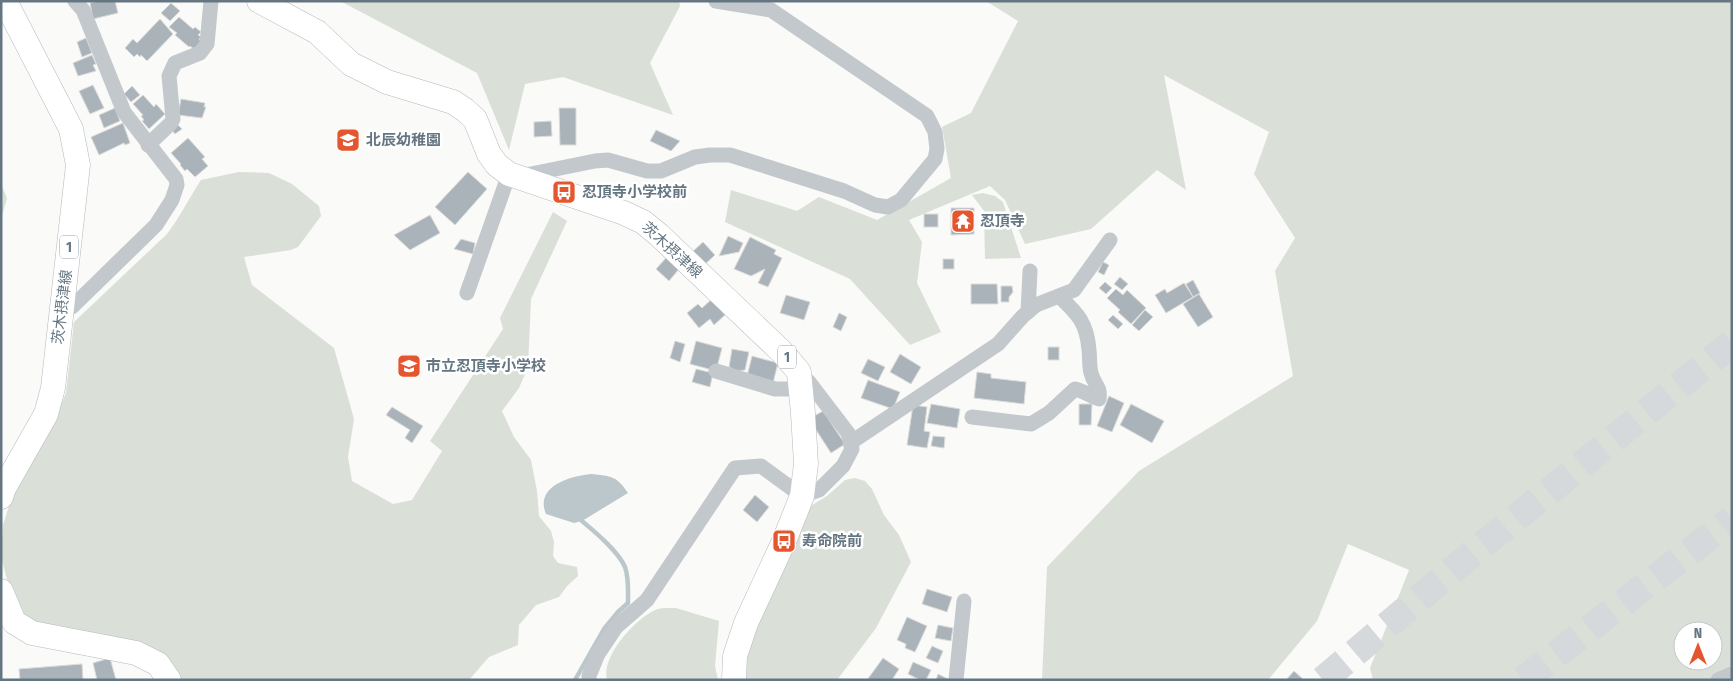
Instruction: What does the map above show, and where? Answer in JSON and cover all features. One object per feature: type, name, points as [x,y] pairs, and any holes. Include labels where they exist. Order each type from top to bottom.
[{"type":"main road","name":"茨木摂津線","points":[[1,497],[4,488],[46,414],[53,388],[78,165],[71,129],[5,1]]},
{"type":"main road","name":"茨木摂津線","points":[[259,1],[317,32],[351,64],[386,82],[453,102],[465,110],[475,118],[490,154],[497,165],[514,175],[615,210],[643,222],[782,352],[800,380]]},
{"type":"main road","name":"1","points":[[734,680],[735,656],[746,623],[784,541],[802,496],[806,464],[800,380]]},
{"type":"main road","points":[[1,591],[14,622],[32,633],[136,653],[158,664],[169,680]]},
{"type":"street","points":[[62,308],[72,307],[156,224],[172,200],[177,185],[176,179],[124,112],[83,10],[75,1]]},
{"type":"street","points":[[148,145],[171,124],[173,119],[170,76],[175,63],[200,54],[207,44],[211,1]]},
{"type":"street","points":[[466,293],[514,175],[602,160],[647,171],[661,171],[695,157],[710,155],[730,156],[844,191],[875,205],[888,207],[901,200],[935,160],[937,149],[935,132],[927,116],[772,10],[716,1]]},
{"type":"street","points":[[850,443],[998,344],[1036,305],[1074,290],[1110,240]]},
{"type":"street","points":[[1028,312],[1030,271]]},
{"type":"street","points":[[972,417],[1031,424],[1050,413],[1075,389],[1084,391],[1090,396],[1099,399],[1100,391],[1090,372],[1085,326],[1074,310],[1059,296]]},
{"type":"street","points":[[589,680],[598,654],[616,627],[647,600],[735,468],[761,466],[802,496],[818,490],[843,466],[852,449],[848,433],[809,382],[800,380],[775,389],[716,371]]},
{"type":"street","points":[[956,680],[964,601]]},
{"type":"street","points":[[1718,680],[1732,674]]},
{"type":"shaded area","points":[[340,1],[679,1],[680,6],[650,63],[673,115],[563,77],[525,84],[509,150],[477,73]]},
{"type":"shaded area","points":[[986,1],[1732,1],[1732,680],[1373,680],[1370,668],[1409,570],[1348,544],[1317,621],[1268,680],[1042,680],[1047,567],[1139,471],[1293,376],[1275,271],[1295,238],[1254,174],[1269,132],[1164,75],[1186,190],[1157,170],[1091,229],[1025,244],[1005,200],[990,186],[909,220],[922,242],[917,283],[941,332],[910,345],[850,279],[725,222],[731,190],[797,211],[819,197],[877,220],[951,178],[942,127],[971,113],[1018,21]]},
{"type":"shaded area","points":[[239,172],[269,173],[292,184],[319,206],[321,216],[298,247],[291,250],[244,257],[252,285],[334,348],[354,419],[348,457],[352,481],[393,504],[412,500],[442,451],[430,441],[503,329],[500,318],[553,212],[567,221],[531,299],[528,367],[519,388],[502,411],[514,437],[531,460],[537,491],[539,516],[551,531],[554,542],[553,556],[558,563],[577,567],[578,576],[559,597],[536,605],[519,625],[518,645],[489,657],[469,680],[182,680],[179,675],[32,624],[19,615],[9,588],[1,556],[3,525],[14,490],[56,417],[66,393],[74,322],[167,234],[201,180]]},
{"type":"shaded area","points":[[1,184],[7,198],[1,219]]},
{"type":"shaded area","points":[[983,193],[995,196],[1003,202],[1021,258],[985,259],[984,211],[972,195]]},
{"type":"shaded area","points":[[591,474],[604,475],[617,480],[628,493],[582,521],[574,523],[546,514],[545,496],[556,484],[574,477]]},
{"type":"shaded area","points":[[855,478],[865,481],[872,489],[884,515],[899,535],[911,562],[876,628],[837,680],[746,680],[745,655],[809,507],[827,496],[845,480]]},
{"type":"shaded area","points":[[676,608],[719,621],[715,666],[718,680],[607,680],[606,671],[609,660],[614,650],[629,631],[645,616],[655,610]]},
{"type":"building","points":[[115,1],[118,13],[93,19],[90,3]]},
{"type":"building","points":[[171,3],[180,11],[170,21],[161,13]]},
{"type":"building","points":[[179,17],[193,29],[195,27],[201,32],[198,35],[201,37],[199,39],[202,43],[195,50],[175,35],[177,33],[169,27]]},
{"type":"building","points":[[160,19],[173,34],[147,61],[141,55],[140,57],[137,54],[134,57],[125,48],[133,39],[137,43]]},
{"type":"building","points":[[86,38],[92,53],[82,57],[77,42]]},
{"type":"building","points":[[92,55],[96,64],[93,65],[96,71],[78,76],[73,63]]},
{"type":"building","points":[[93,85],[104,108],[90,114],[79,91]]},
{"type":"building","points":[[132,86],[140,95],[131,102],[124,94]]},
{"type":"building","points":[[143,95],[154,107],[156,104],[165,114],[149,129],[142,121],[144,120],[141,116],[143,115],[133,104]]},
{"type":"building","points":[[181,99],[205,103],[204,107],[206,107],[202,118],[178,115]]},
{"type":"building","points":[[115,108],[120,121],[104,128],[99,115]]},
{"type":"building","points":[[559,108],[576,108],[576,145],[560,145]]},
{"type":"building","points":[[551,121],[552,136],[534,137],[534,122]]},
{"type":"building","points":[[123,123],[130,143],[125,145],[124,143],[99,155],[91,137]]},
{"type":"building","points":[[178,125],[182,129],[175,134],[172,130]]},
{"type":"building","points":[[656,130],[680,141],[671,151],[650,141]]},
{"type":"building","points":[[188,138],[205,157],[202,159],[208,166],[195,177],[187,169],[185,171],[171,153]]},
{"type":"building","points":[[468,172],[487,189],[455,225],[435,207]]},
{"type":"building","name":"忍頂寺","points":[[951,208],[974,208],[974,234],[951,235]]},
{"type":"building","points":[[924,214],[938,214],[938,227],[924,227]]},
{"type":"building","points":[[430,215],[440,233],[410,250],[394,235]]},
{"type":"building","points":[[728,236],[743,243],[739,252],[719,256]]},
{"type":"building","points":[[750,237],[776,250],[774,254],[782,258],[768,287],[758,283],[765,269],[751,276],[734,269]]},
{"type":"building","points":[[461,239],[475,243],[473,254],[454,249]]},
{"type":"building","points":[[703,242],[715,255],[702,267],[690,254]]},
{"type":"building","points":[[666,258],[679,269],[669,281],[656,269]]},
{"type":"building","points":[[943,259],[954,259],[954,269],[943,269]]},
{"type":"building","points":[[1103,262],[1109,265],[1104,275],[1098,272]]},
{"type":"building","points":[[1120,277],[1128,284],[1122,290],[1114,284]]},
{"type":"building","points":[[1193,280],[1200,293],[1193,297],[1186,284]]},
{"type":"building","points":[[1105,282],[1112,288],[1106,294],[1099,288]]},
{"type":"building","points":[[1184,283],[1193,297],[1166,313],[1155,295],[1165,289],[1167,293]]},
{"type":"building","points":[[971,284],[997,284],[998,304],[971,304]]},
{"type":"building","points":[[1001,286],[1012,286],[1013,292],[1009,297],[1009,302],[1001,302]]},
{"type":"building","points":[[1116,289],[1123,295],[1127,290],[1146,308],[1131,324],[1107,298]]},
{"type":"building","points":[[1199,294],[1213,317],[1198,327],[1183,304]]},
{"type":"building","points":[[786,295],[810,302],[804,320],[780,313]]},
{"type":"building","points":[[712,299],[725,315],[714,325],[710,319],[699,328],[687,313],[698,304],[702,308]]},
{"type":"building","points":[[1145,310],[1153,317],[1139,331],[1132,325]]},
{"type":"building","points":[[839,313],[847,317],[841,331],[833,327]]},
{"type":"building","points":[[1113,315],[1123,324],[1118,329],[1108,320]]},
{"type":"building","points":[[675,341],[685,344],[680,362],[670,358]]},
{"type":"building","points":[[696,341],[722,348],[716,371],[690,364]]},
{"type":"building","points":[[1048,347],[1059,347],[1059,360],[1048,360]]},
{"type":"building","points":[[732,349],[749,352],[745,370],[737,371],[729,367]]},
{"type":"building","points":[[900,354],[921,367],[911,384],[890,372]]},
{"type":"building","points":[[752,356],[778,363],[773,383],[747,376]]},
{"type":"building","points":[[868,359],[885,367],[878,381],[861,373]]},
{"type":"building","points":[[696,369],[713,373],[710,387],[692,382]]},
{"type":"building","points":[[977,372],[991,374],[991,378],[1026,382],[1024,404],[974,398]]},
{"type":"building","points":[[868,380],[900,392],[893,409],[861,398]]},
{"type":"building","points":[[1109,396],[1124,403],[1112,432],[1097,426]]},
{"type":"building","points":[[931,404],[960,409],[957,428],[927,423]]},
{"type":"building","points":[[1079,404],[1092,404],[1091,425],[1079,425]]},
{"type":"building","points":[[1131,404],[1164,421],[1152,443],[1120,425]]},
{"type":"building","points":[[913,405],[927,407],[924,431],[930,432],[927,448],[907,445]]},
{"type":"building","points":[[392,407],[423,426],[412,443],[405,438],[410,430],[386,415]]},
{"type":"building","points":[[823,411],[845,444],[831,453],[809,419]]},
{"type":"building","points":[[933,436],[945,437],[944,448],[931,446]]},
{"type":"building","points":[[755,495],[769,507],[757,522],[743,510]]},
{"type":"building","points":[[927,589],[952,597],[947,612],[922,604]]},
{"type":"building","points":[[907,617],[927,626],[915,652],[905,648],[906,644],[897,640]]},
{"type":"building","points":[[938,625],[953,628],[951,641],[935,638]]},
{"type":"building","points":[[932,646],[943,651],[938,663],[926,658]]},
{"type":"building","points":[[110,658],[116,680],[97,680],[93,663]]},
{"type":"building","points":[[883,658],[899,669],[892,680],[867,680]]},
{"type":"building","points":[[913,662],[931,670],[926,680],[920,680],[908,674]]},
{"type":"building","points":[[82,664],[83,680],[20,680],[19,669]]},
{"type":"building","points":[[1294,671],[1304,680],[1286,680]]},
{"type":"building","points":[[938,674],[950,680],[936,680]]},
{"type":"waterway","points":[[575,680],[604,629],[628,603],[627,576],[622,561],[606,542],[582,521]]},
{"type":"tunnel","points":[[1323,680],[1474,552],[1732,343]]},
{"type":"tunnel","points":[[1523,680],[1732,519]]},
{"type":"place","name":"北辰幼稚園","points":[[348,140]]},
{"type":"place","name":"忍頂寺小学校前","points":[[564,192]]},
{"type":"place","name":"忍頂寺","points":[[963,221]]},
{"type":"place","name":"市立忍頂寺小学校","points":[[409,366]]},
{"type":"place","name":"寿命院前","points":[[784,541]]}]
